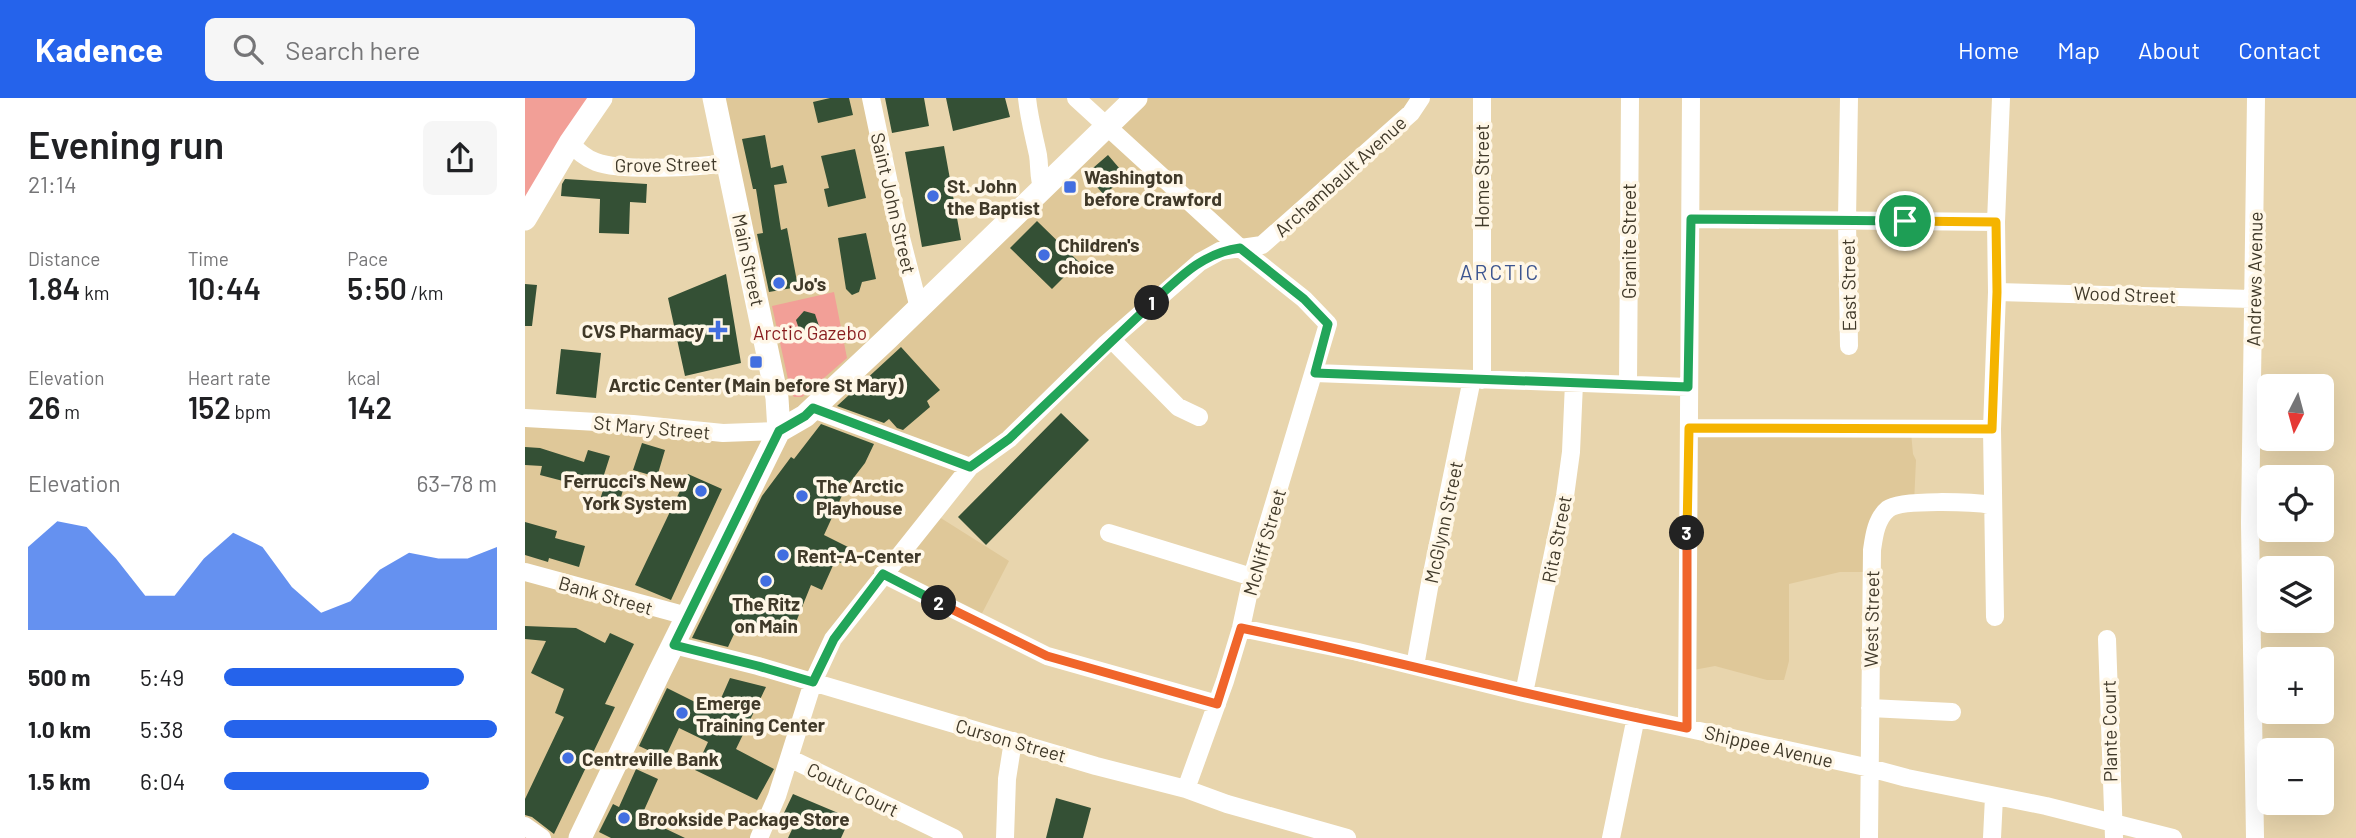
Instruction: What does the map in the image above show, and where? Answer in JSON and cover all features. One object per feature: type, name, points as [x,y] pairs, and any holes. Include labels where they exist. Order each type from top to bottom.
[{"type":"main road","points":[[525,219],[570,143],[601,98]]},
{"type":"main road","name":"Main Street","points":[[714,98],[777,398],[779,431]]},
{"type":"main road","points":[[581,838],[779,431],[805,416],[1136,98]]},
{"type":"street","name":"Saint John Street","points":[[870,98],[919,309]]},
{"type":"street","points":[[1027,98],[1039,159],[1038,178],[1043,190]]},
{"type":"street","points":[[1076,98],[1240,248]]},
{"type":"street","name":"Archambault Avenue","points":[[759,838],[777,796],[813,682],[838,632],[970,467],[1009,439],[1112,340],[1200,262],[1220,251],[1262,245],[1411,113],[1421,98]]},
{"type":"street","name":"Home Street","points":[[1477,380],[1482,98]]},
{"type":"street","name":"Granite Street","points":[[1628,384],[1630,98]]},
{"type":"street","points":[[1687,728],[1691,98]]},
{"type":"street","name":"East Street","points":[[1849,98],[1849,346]]},
{"type":"street","points":[[1995,617],[1992,429],[2001,98]]},
{"type":"street","name":"Andrews Avenue","points":[[2255,838],[2250,523],[2256,98]]},
{"type":"street","name":"Grove Street","points":[[570,143],[583,156],[608,166],[703,166],[728,163]]},
{"type":"street","points":[[1691,219],[1996,222]]},
{"type":"street","name":"McNiff Street","points":[[1186,789],[1241,628],[1252,577],[1328,324],[1304,299],[1240,248]]},
{"type":"street","name":"Wood Street","points":[[1997,292],[2252,299]]},
{"type":"street","points":[[1112,340],[1178,407],[1199,417]]},
{"type":"street","points":[[1315,373],[1688,387]]},
{"type":"street","name":"McGlynn Street","points":[[1415,666],[1429,587],[1477,380]]},
{"type":"street","name":"Rita Street","points":[[1524,693],[1565,496],[1571,452],[1574,383]]},
{"type":"street","points":[[813,408],[970,467]]},
{"type":"street","name":"St Mary Street","points":[[525,418],[633,424],[723,433],[779,431]]},
{"type":"street","points":[[1689,428],[1992,429]]},
{"type":"street","name":"West Street","points":[[1869,838],[1872,550],[1875,529],[1889,508],[1906,503],[1992,505]]},
{"type":"street","points":[[1109,533],[1252,577]]},
{"type":"street","name":"Bank Street","points":[[525,572],[687,616]]},
{"type":"street","points":[[883,574],[1047,656],[1217,704]]},
{"type":"street","name":"Shippee Avenue","points":[[1241,628],[1994,797],[2046,806],[2113,831],[2173,838]]},
{"type":"street","name":"Plante Court","points":[[2107,639],[2113,831]]},
{"type":"street","name":"Curson Street","points":[[674,645],[758,666],[1186,789],[1303,831],[1347,838]]},
{"type":"street","points":[[1870,708],[1952,712]]},
{"type":"street","points":[[1611,838],[1636,717]]},
{"type":"street","points":[[1005,838],[1007,779],[1013,741]]},
{"type":"street","name":"Coutu Court","points":[[789,758],[954,838]]},
{"type":"street","points":[[1992,838],[1994,797]]},
{"type":"street","points":[[525,826],[542,838]]},
{"type":"shaded area","points":[[714,98],[870,98],[916,301],[1140,98],[1420,98],[1268,241],[1214,254],[973,467],[936,515],[1009,561],[977,623],[882,576],[844,623],[758,838],[543,838],[525,827],[525,419],[773,440]]},
{"type":"shaded area","points":[[1695,430],[1911,432],[1916,460],[1914,503],[1884,512],[1869,572],[1840,572],[1789,584],[1789,661],[1784,680],[1767,680],[1715,666],[1688,671]]},
{"type":"green space","points":[[525,98],[601,98],[525,219]]},
{"type":"green space","name":"Arctic Gazebo","points":[[834,292],[847,358],[802,397],[794,397],[772,306]]},
{"type":"building","points":[[849,98],[853,115],[818,123],[813,102]]},
{"type":"building","points":[[885,98],[924,98],[929,126],[892,133]]},
{"type":"building","points":[[946,98],[1005,98],[1010,117],[953,131]]},
{"type":"building","points":[[765,135],[771,168],[783,165],[787,183],[774,185],[781,230],[787,228],[798,287],[769,292],[757,234],[763,233],[756,189],[753,189],[742,139]]},
{"type":"building","name":"St. John the Baptist","points":[[944,146],[961,240],[922,247],[905,152]]},
{"type":"building","points":[[855,149],[866,198],[828,207],[824,189],[829,188],[821,156]]},
{"type":"building","points":[[1108,155],[1126,176],[1104,195],[1086,174]]},
{"type":"building","points":[[565,179],[647,184],[646,203],[630,202],[629,234],[599,233],[600,199],[561,196]]},
{"type":"building","name":"Children's choice","points":[[1037,221],[1079,262],[1052,289],[1010,248]]},
{"type":"building","points":[[866,233],[876,279],[862,282],[859,292],[852,295],[846,289],[838,238]]},
{"type":"building","points":[[726,274],[741,363],[685,376],[668,298]]},
{"type":"building","points":[[525,284],[537,285],[532,326],[525,326]]},
{"type":"building","points":[[804,311],[815,314],[819,326],[813,334],[800,332],[796,320]]},
{"type":"building","points":[[901,347],[940,390],[927,401],[930,407],[903,430],[897,428],[889,419],[884,423],[837,406]]},
{"type":"building","points":[[561,349],[601,353],[596,398],[556,394]]},
{"type":"building","points":[[1061,413],[1089,440],[986,545],[958,517]]},
{"type":"building","points":[[821,424],[874,444],[865,463],[845,489],[824,535],[856,551],[847,565],[835,561],[822,590],[811,585],[796,622],[788,619],[782,635],[741,619],[728,647],[692,638],[762,496],[791,457],[794,459]]},
{"type":"building","points":[[642,443],[665,450],[657,477],[633,470]]},
{"type":"building","points":[[525,447],[540,448],[584,462],[588,450],[610,456],[602,481],[566,471],[563,481],[540,475],[542,466],[525,465]]},
{"type":"building","points":[[688,474],[722,489],[671,600],[635,585]]},
{"type":"building","points":[[605,484],[623,490],[617,512],[598,506]]},
{"type":"building","points":[[525,522],[557,531],[555,538],[585,546],[579,567],[549,558],[548,562],[525,555]]},
{"type":"building","name":"Centreville Bank","points":[[525,626],[576,628],[605,643],[610,633],[634,644],[605,704],[615,707],[554,834],[532,817],[525,815],[525,799],[564,717],[555,713],[564,689],[531,673],[546,641],[525,639]]},
{"type":"building","points":[[730,678],[766,687],[736,749],[774,769],[757,800],[695,770],[708,742],[679,728],[665,758],[639,746],[667,688],[715,712]]},
{"type":"building","points":[[636,769],[658,779],[641,817],[685,838],[611,838],[599,832],[613,804],[619,807]]},
{"type":"building","points":[[793,794],[850,818],[841,838],[788,838],[796,821],[783,815]]},
{"type":"building","points":[[1056,798],[1091,808],[1083,838],[1046,838]]},
{"type":"place","name":"Washington before Crawford","points":[[1070,187]]},
{"type":"place","name":"St. John the Baptist","points":[[933,196]]},
{"type":"place","name":"Children's choice","points":[[1044,255]]},
{"type":"place","name":"Jo's","points":[[779,283]]},
{"type":"place","name":"CVS Pharmacy","points":[[718,330]]},
{"type":"place","name":"Arctic Center (Main before St Mary)","points":[[756,362]]},
{"type":"place","name":"Ferrucci's New York System","points":[[701,491]]},
{"type":"place","name":"The Arctic Playhouse","points":[[802,496]]},
{"type":"place","name":"Rent-A-Center","points":[[783,555]]},
{"type":"place","name":"The Ritz on Main","points":[[766,581]]},
{"type":"place","name":"Emerge Training Center","points":[[682,713]]},
{"type":"place","name":"Centreville Bank","points":[[568,758]]},
{"type":"place","name":"Brookside Package Store","points":[[624,818]]},
{"type":"district","name":"ARCTIC","points":[[1500,271]]},
{"type":"route","points":[[1691,219],[1905,221],[1996,222],[1997,292],[1992,429],[1689,428],[1687,728],[1524,693],[1358,652],[1241,628],[1217,704],[1047,656],[883,574],[843,625],[813,682],[674,645],[779,431],[805,416],[813,408],[970,467],[1009,439],[1161,294],[1200,262],[1220,251],[1240,248],[1304,299],[1328,324],[1315,373],[1688,387],[1691,219]]}]
